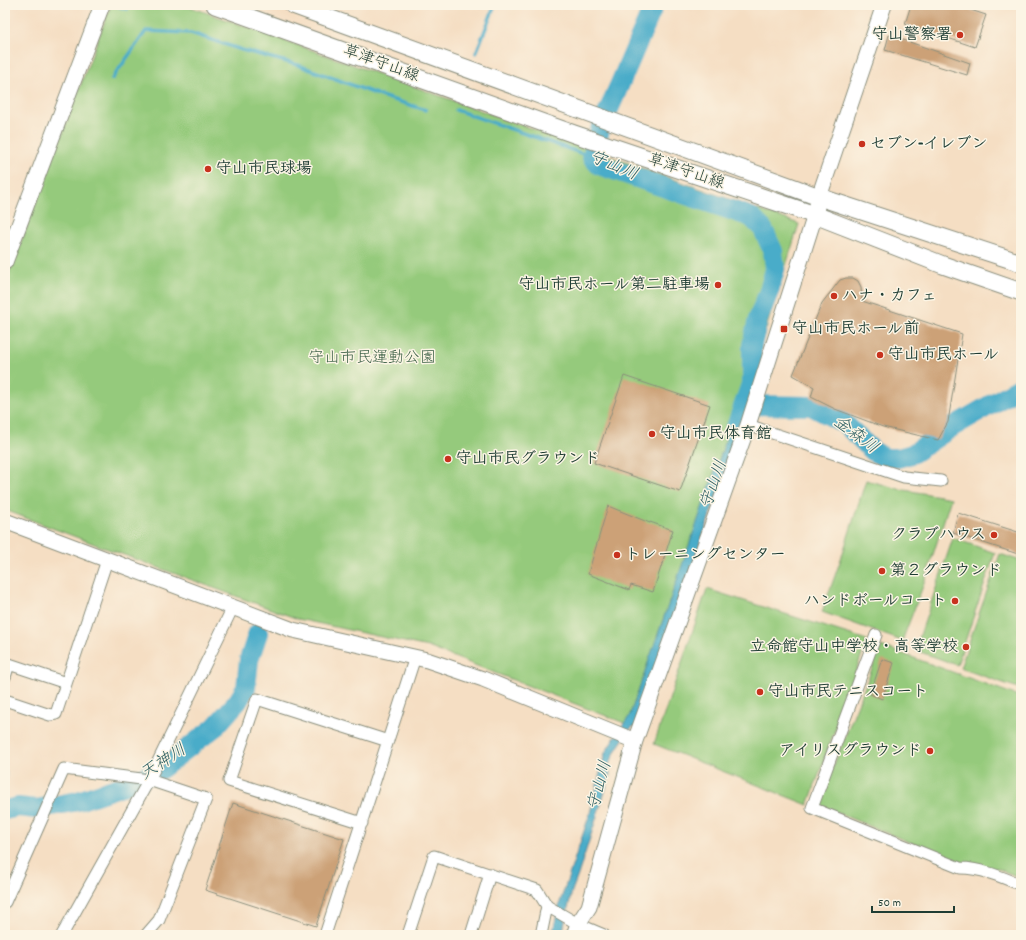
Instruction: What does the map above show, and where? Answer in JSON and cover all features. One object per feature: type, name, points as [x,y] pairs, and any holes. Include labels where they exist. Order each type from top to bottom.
[{"type":"main road","name":"草津守山線","points":[[215,5],[574,134],[815,215],[943,265],[1021,292]]},
{"type":"main road","name":"草津守山線","points":[[293,5],[820,197],[1021,263]]},
{"type":"street","points":[[5,262],[102,5]]},
{"type":"street","points":[[576,929],[589,907],[635,742],[749,420],[820,197],[884,5]]},
{"type":"street","points":[[749,420],[904,477],[941,481]]},
{"type":"street","points":[[5,521],[233,606],[292,630],[427,660],[483,679],[635,742]]},
{"type":"street","points":[[5,700],[50,715],[56,714],[107,560]]},
{"type":"street","points":[[62,935],[149,780],[233,606]]},
{"type":"street","points":[[876,635],[812,808],[960,868],[968,868],[995,874],[1021,885]]},
{"type":"street","points":[[326,935],[415,657]]},
{"type":"street","points":[[5,677],[9,664],[66,683]]},
{"type":"street","points":[[362,823],[229,780],[257,699],[388,742]]},
{"type":"street","points":[[5,902],[64,769],[149,780],[206,799],[159,920],[146,935]]},
{"type":"street","points":[[408,935],[434,856],[537,890],[547,906],[576,929],[604,935]]},
{"type":"street","points":[[471,935],[490,874]]},
{"type":"street","points":[[540,935],[547,906]]},
{"type":"green space","name":"守山市民運動公園","points":[[111,5],[185,5],[799,224],[640,729],[428,647],[298,619],[5,510],[5,284]]},
{"type":"green space","name":"第２グラウンド","points":[[866,480],[899,489],[951,498],[923,586],[902,641],[822,612],[842,556]]},
{"type":"green space","name":"ハンドボールコート","points":[[953,538],[995,553],[957,665],[915,650]]},
{"type":"green space","points":[[1000,554],[1021,561],[1021,689],[960,668]]},
{"type":"green space","name":"守山市民テニスコート","points":[[707,589],[867,640],[808,805],[654,744]]},
{"type":"green space","name":"アイリスグラウンド","points":[[881,646],[1021,697],[1021,878],[999,869],[978,867],[956,861],[818,805]]},
{"type":"water","points":[[737,408],[747,408],[639,722],[630,729],[616,750],[609,765],[610,776],[572,891],[562,935],[552,935],[560,902],[590,813],[605,753],[629,717]]},
{"type":"building","name":"守山警察署","points":[[911,5],[955,5],[986,15],[975,47],[905,24]]},
{"type":"building","points":[[889,35],[970,63],[967,75],[885,50]]},
{"type":"building","name":"守山市民ホール","points":[[853,278],[858,281],[861,287],[862,301],[962,334],[948,422],[938,440],[883,427],[835,409],[811,397],[814,387],[793,375],[822,303],[840,280]]},
{"type":"building","name":"守山市民体育館","points":[[624,376],[710,405],[680,492],[594,463]]},
{"type":"building","name":"トレーニングセンター","points":[[608,506],[650,523],[673,530],[653,592],[631,585],[629,590],[588,574]]},
{"type":"building","name":"クラブハウス","points":[[958,513],[1021,533],[1021,555],[953,533]]},
{"type":"building","points":[[882,659],[894,663],[882,699],[870,694]]},
{"type":"building","points":[[233,803],[344,839],[316,926],[205,890]]},
{"type":"waterway","points":[[116,5],[127,9],[128,5]]},
{"type":"waterway","name":"守山川","points":[[476,53],[495,5]]},
{"type":"waterway","name":"守山川","points":[[654,5],[600,130],[592,157],[599,165],[751,217],[763,229],[773,251],[775,269],[769,291],[758,319],[752,345],[752,381],[734,433]]},
{"type":"waterway","points":[[112,79],[146,31],[191,33],[242,50],[298,65],[384,97],[426,110]]},
{"type":"waterway","name":"守山川","points":[[456,110],[592,157]]},
{"type":"waterway","name":"金森川","points":[[744,405],[811,406],[845,424],[873,451],[885,458],[898,458],[912,454],[954,426],[1021,387]]},
{"type":"waterway","name":"天神川","points":[[5,810],[18,807],[36,809],[78,801],[131,783],[161,769],[215,727],[238,701],[246,688],[249,660],[258,633]]},
{"type":"place","name":"守山警察署","points":[[960,35]]},
{"type":"place","name":"セブン-イレブン","points":[[862,144]]},
{"type":"place","name":"守山市民球場","points":[[208,169]]},
{"type":"place","name":"守山市民ホール第二駐車場","points":[[718,285]]},
{"type":"place","name":"ハナ・カフェ","points":[[834,296]]},
{"type":"place","name":"守山市民ホール前","points":[[784,329]]},
{"type":"place","name":"守山市民ホール","points":[[880,355]]},
{"type":"place","name":"守山市民体育館","points":[[652,434]]},
{"type":"place","name":"守山市民グラウンド","points":[[448,459]]},
{"type":"place","name":"クラブハウス","points":[[994,535]]},
{"type":"place","name":"トレーニングセンター","points":[[617,555]]},
{"type":"place","name":"第２グラウンド","points":[[882,571]]},
{"type":"place","name":"ハンドボールコート","points":[[955,601]]},
{"type":"place","name":"立命館守山中学校・高等学校","points":[[966,647]]},
{"type":"place","name":"守山市民テニスコート","points":[[760,692]]},
{"type":"place","name":"アイリスグラウンド","points":[[930,751]]}]
